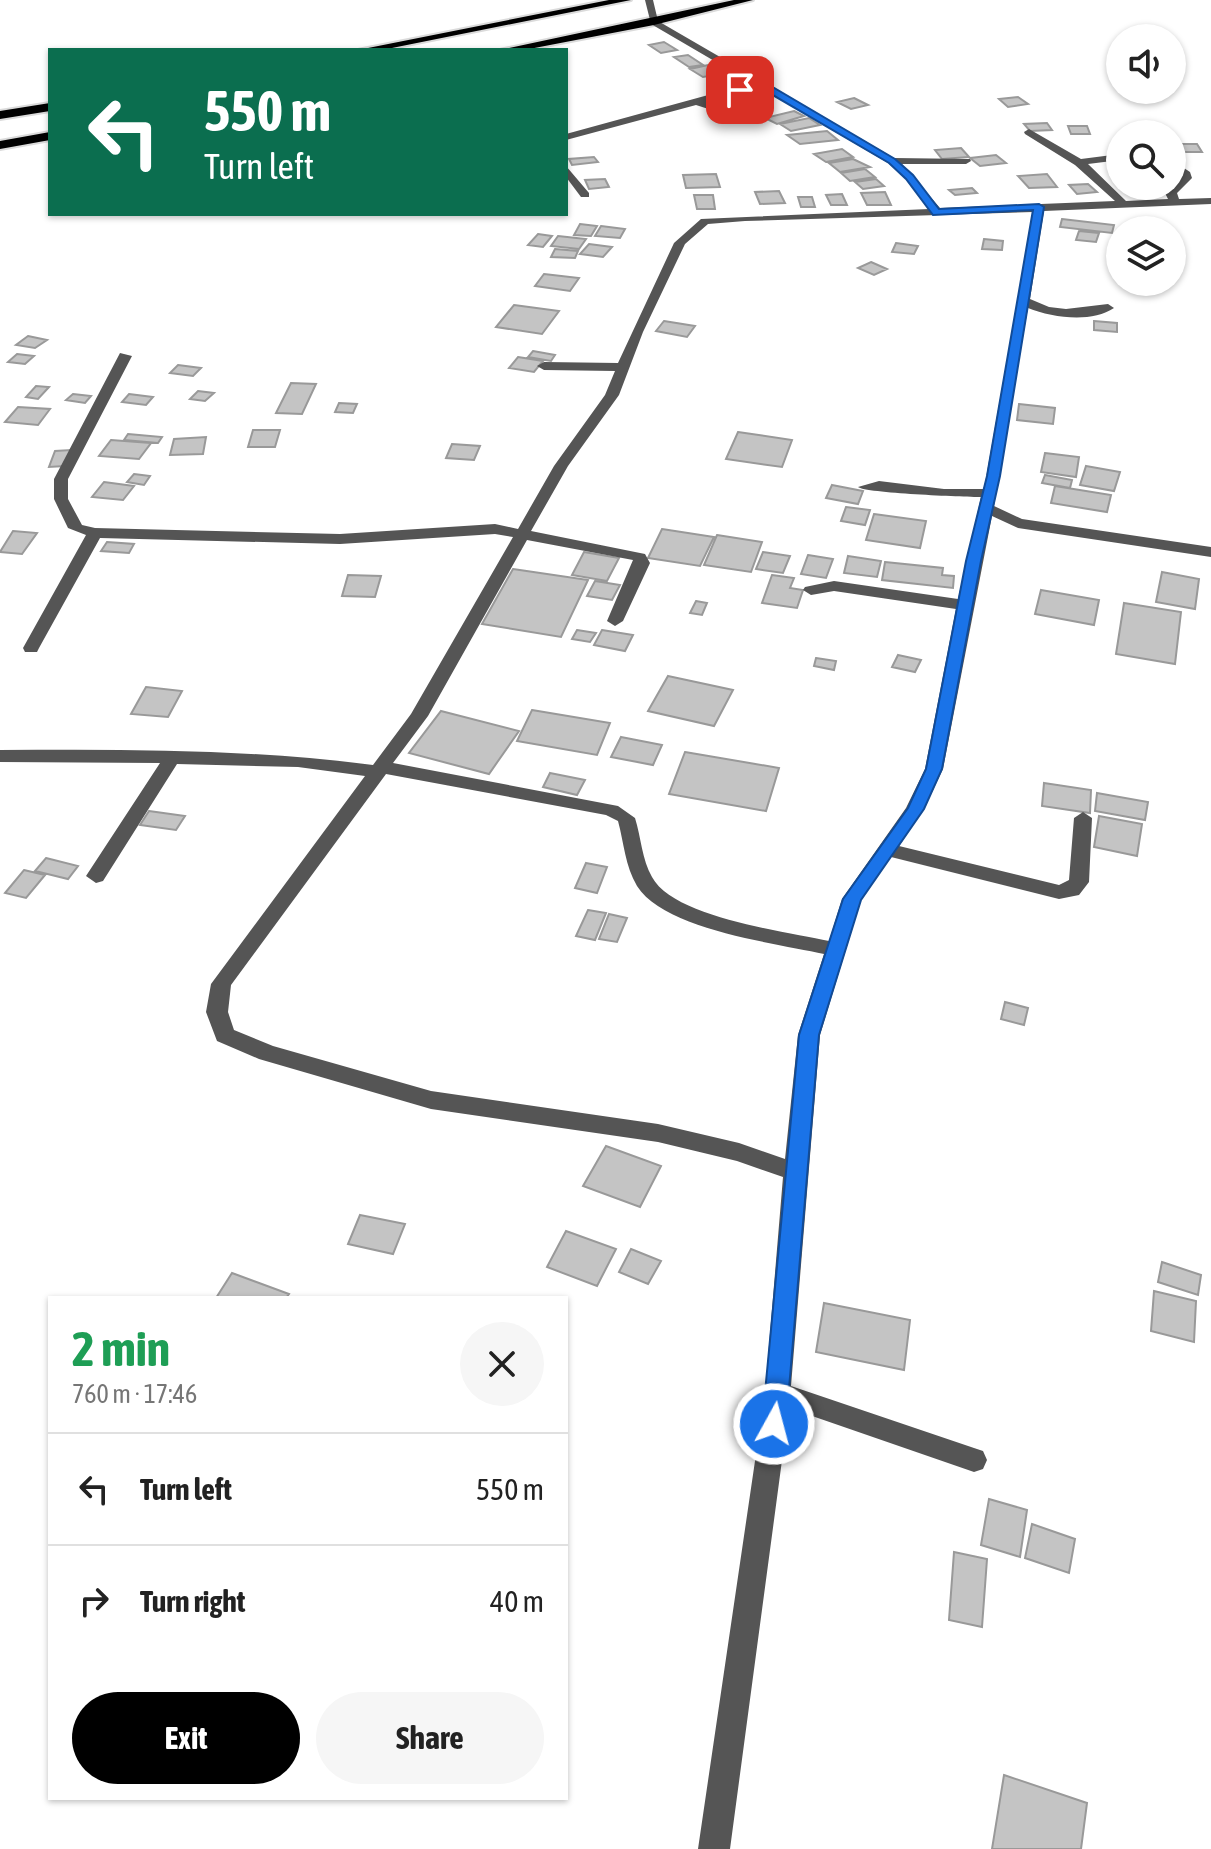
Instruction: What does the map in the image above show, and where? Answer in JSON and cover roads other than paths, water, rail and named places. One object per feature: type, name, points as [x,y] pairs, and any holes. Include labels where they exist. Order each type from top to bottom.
[{"type":"highway","points":[[374,48],[626,0]]},
{"type":"highway","points":[[517,48],[654,22],[748,0]]},
{"type":"highway","points":[[0,115],[48,107]]},
{"type":"highway","points":[[0,145],[48,136]]},
{"type":"street","points":[[649,0],[654,22],[892,161],[910,177],[937,212]]},
{"type":"street","points":[[568,136],[760,84]]},
{"type":"street","points":[[699,102],[742,119]]},
{"type":"street","points":[[1029,132],[1081,162],[1107,184],[1122,203]]},
{"type":"street","points":[[1081,162],[1106,159]]},
{"type":"street","points":[[892,161],[966,161]]},
{"type":"street","points":[[568,172],[585,195]]},
{"type":"street","points":[[795,1172],[739,1152],[658,1133],[431,1100],[267,1053],[225,1035],[217,1012],[221,984],[419,716],[561,466],[612,395],[680,243],[705,221],[1211,201]]},
{"type":"street","points":[[714,1849],[778,1393],[809,1035],[852,899],[915,809],[934,769],[964,605],[988,500],[1039,207]]},
{"type":"street","points":[[1025,301],[1058,314],[1077,315],[1108,308]]},
{"type":"street","points":[[125,356],[61,479],[61,499],[76,528],[95,533],[340,539],[495,529],[639,557],[642,563],[615,621]]},
{"type":"street","points":[[544,366],[623,367]]},
{"type":"street","points":[[865,487],[879,485],[988,500],[1018,523],[1211,552]]},
{"type":"street","points":[[31,648],[95,533]]},
{"type":"street","points":[[811,590],[841,586],[964,605]]},
{"type":"street","points":[[0,756],[298,761],[380,770],[611,810],[626,818],[645,882],[661,900],[707,917],[836,950]]},
{"type":"street","points":[[96,876],[172,758]]},
{"type":"street","points":[[887,850],[1059,892],[1072,890],[1079,882],[1083,818]]},
{"type":"street","points":[[778,1393],[974,1460]]}]
